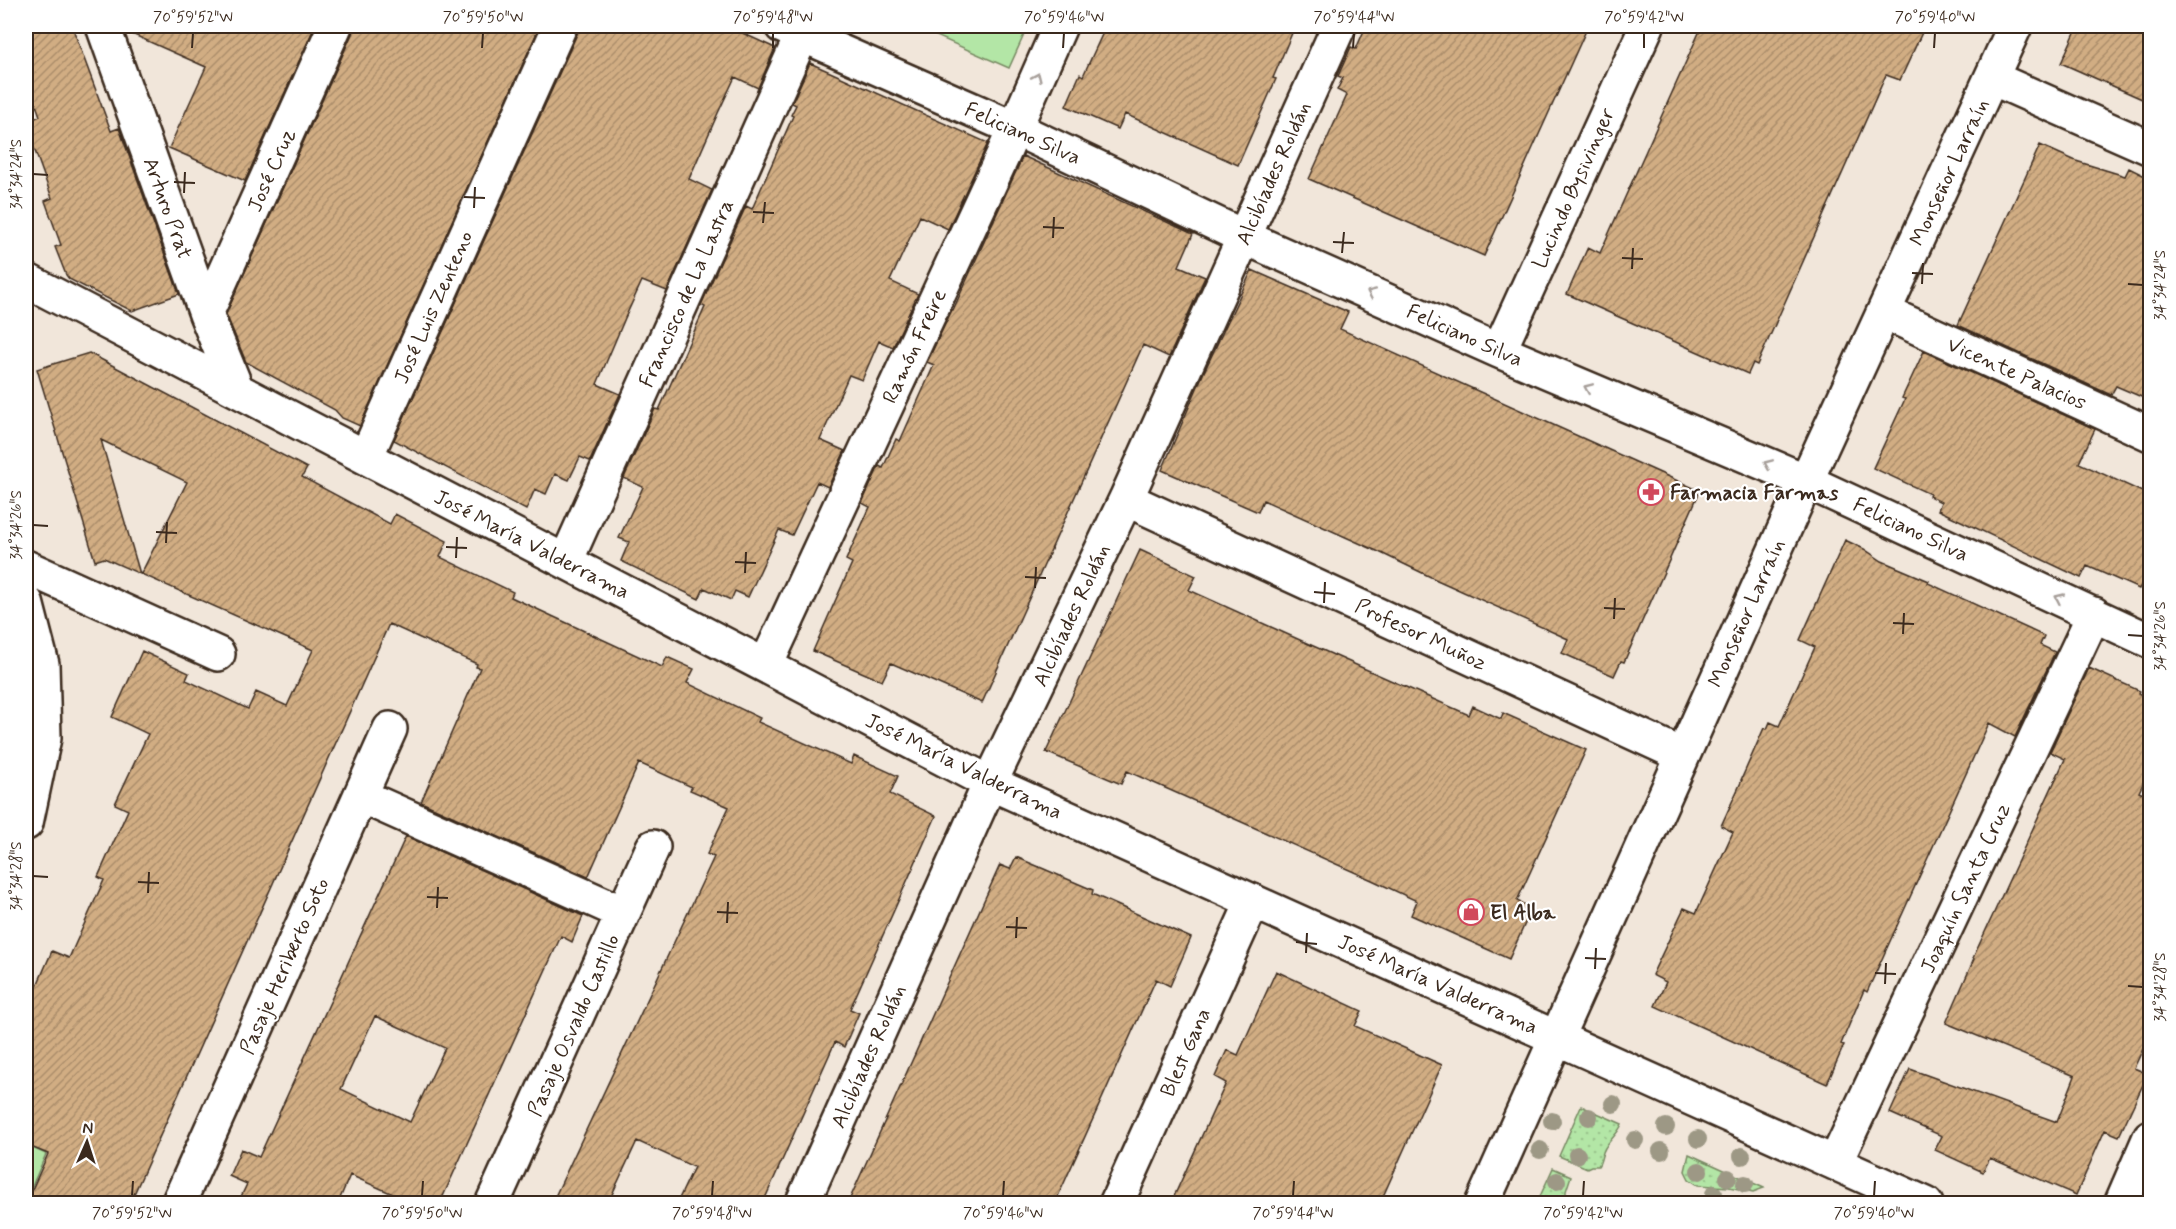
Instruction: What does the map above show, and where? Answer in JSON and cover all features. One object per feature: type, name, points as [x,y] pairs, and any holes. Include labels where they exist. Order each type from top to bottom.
[{"type":"street","name":"Arturo Prat","points":[[105,26],[104,29],[206,314],[237,390]]},
{"type":"street","name":"José Cruz","points":[[206,314],[335,26]]},
{"type":"street","name":"José Luis Zenteno","points":[[366,458],[560,26]]},
{"type":"street","name":"Ramón Freire","points":[[766,666],[1060,26]]},
{"type":"street","name":"Alcibíades Roldán","points":[[802,1203],[990,783],[1126,499],[1339,26]]},
{"type":"street","name":"Lucindo Bysivinger","points":[[1499,351],[1647,26]]},
{"type":"street","name":"Monseñor Larraín","points":[[1482,1203],[1806,481],[2015,26]]},
{"type":"street","name":"Feliciano Silva","points":[[797,28],[1244,237],[1499,351],[1806,481],[2151,641]]},
{"type":"street","name":"Francisco de La Lastra","points":[[566,561],[797,28]]},
{"type":"street","points":[[1992,78],[2151,148]]},
{"type":"street","name":"José María Valderrama","points":[[26,280],[990,783],[1926,1203]]},
{"type":"street","name":"Vicente Palacios","points":[[1884,312],[2151,434]]},
{"type":"street","name":"Profesor Muñoz","points":[[1126,499],[1682,755]]},
{"type":"street","points":[[26,567],[218,654]]},
{"type":"street","points":[[26,602],[42,664],[44,738],[32,762],[26,823]]},
{"type":"street","name":"Joaquín Santa Cruz","points":[[1836,1162],[2094,614]]},
{"type":"street","name":"Pasaje Heriberto Soto","points":[[178,1203],[390,729]]},
{"type":"street","points":[[361,796],[623,913]]},
{"type":"street","name":"Pasaje Osvaldo Castillo","points":[[492,1203],[653,847]]},
{"type":"street","name":"Blest Gana","points":[[1116,1203],[1253,901]]},
{"type":"street","points":[[2121,1203],[2151,1137]]},
{"type":"green space","points":[[928,26],[1028,26],[1009,68],[925,31]]},
{"type":"green space","points":[[1581,1106],[1622,1124],[1605,1148],[1598,1166],[1587,1168],[1559,1156]]},
{"type":"green space","points":[[26,1145],[46,1154],[26,1200]]},
{"type":"green space","points":[[1689,1154],[1764,1188],[1753,1192],[1729,1187],[1698,1185],[1689,1179],[1685,1171]]},
{"type":"green space","points":[[1553,1168],[1571,1176],[1566,1191],[1566,1203],[1537,1203]]},
{"type":"building","points":[[26,26],[72,26],[111,131],[119,128],[179,294],[132,311],[69,279],[66,275],[55,247],[61,245],[45,201],[52,198],[26,126],[26,122],[40,116],[26,76]]},
{"type":"building","points":[[123,26],[315,26],[245,181],[169,148],[206,67],[125,31]]},
{"type":"building","points":[[354,26],[540,26],[360,426],[342,418],[335,410],[246,362],[226,314]]},
{"type":"building","points":[[579,26],[727,26],[775,48],[758,88],[735,77],[718,113],[689,179],[712,190],[667,291],[642,281],[625,318],[597,384],[620,394],[590,461],[580,457],[569,480],[555,474],[546,494],[535,489],[526,510],[394,440]]},
{"type":"building","points":[[1106,26],[1295,26],[1273,78],[1276,79],[1238,165],[1125,114],[1118,129],[1066,106]]},
{"type":"building","points":[[1366,26],[1588,26],[1484,256],[1309,179],[1347,95],[1337,90],[1343,78],[1338,76],[1351,47],[1356,49]]},
{"type":"building","points":[[1702,26],[1925,26],[1900,80],[1886,75],[1757,365],[1753,363],[1748,374],[1567,294],[1588,247],[1600,253]]},
{"type":"building","points":[[2078,26],[2137,26],[2151,32],[2151,103],[2061,63]]},
{"type":"building","points":[[810,63],[988,143],[948,229],[920,216],[890,281],[918,294],[893,347],[879,341],[862,380],[849,375],[820,440],[845,451],[828,487],[817,482],[792,535],[779,530],[748,597],[735,591],[731,600],[704,588],[699,599],[621,561],[629,542],[619,538],[643,487],[624,478],[655,409],[659,410],[705,307],[701,305],[746,206],[752,209],[793,116],[791,115],[796,105],[792,103]]},
{"type":"building","points":[[2040,145],[2076,161],[2125,176],[2129,168],[2151,179],[2151,401],[2116,386],[2111,395],[1958,325]]},
{"type":"building","points":[[1023,156],[1193,234],[1179,266],[1205,277],[1169,357],[1143,345],[982,703],[891,663],[882,681],[813,651],[852,563],[846,560],[870,507],[862,503],[879,466],[883,468],[896,439],[900,441],[934,365],[927,362]]},
{"type":"building","points":[[1252,270],[1348,312],[1340,329],[1700,491],[1624,662],[1621,661],[1614,676],[1562,653],[1568,639],[1379,552],[1263,500],[1258,512],[1162,470],[1204,372]]},
{"type":"building","points":[[1924,351],[2095,429],[2079,463],[2151,496],[2151,565],[2139,589],[2087,566],[2081,578],[1938,510],[1941,502],[1929,496],[1930,494],[1873,468]]},
{"type":"building","points":[[89,353],[307,468],[302,477],[390,524],[395,514],[447,541],[440,557],[513,592],[511,597],[662,667],[667,657],[694,669],[687,683],[760,718],[758,722],[851,764],[854,756],[898,776],[890,794],[936,816],[850,1009],[859,1013],[844,1047],[835,1042],[763,1203],[677,1203],[694,1167],[637,1141],[608,1203],[552,1203],[714,857],[707,854],[729,807],[690,790],[692,787],[639,763],[588,877],[421,802],[480,668],[476,667],[477,664],[389,624],[130,1203],[26,1203],[48,1154],[26,1145],[26,1011],[52,951],[69,958],[104,880],[98,877],[128,810],[115,804],[148,734],[112,717],[142,651],[189,673],[186,680],[248,709],[256,692],[287,706],[313,650],[141,574],[187,482],[101,440],[140,574],[104,558],[95,561],[37,369]]},
{"type":"building","points":[[1845,540],[1882,561],[2044,636],[2040,645],[2055,652],[2015,737],[1989,723],[1867,992],[1864,990],[1827,1084],[1655,1006],[1666,982],[1652,975],[1684,908],[1696,913],[1733,832],[1721,826],[1764,728],[1767,729],[1770,722],[1779,726],[1815,647],[1800,640]]},
{"type":"building","points":[[1140,550],[1196,576],[1189,590],[1311,645],[1469,715],[1473,706],[1501,719],[1503,713],[1586,750],[1517,901],[1532,908],[1509,959],[1411,915],[1417,901],[1372,880],[1127,771],[1121,784],[1046,752]]},
{"type":"building","points":[[2089,668],[2140,691],[2139,693],[2151,699],[2151,767],[2139,792],[2151,797],[2151,1032],[2134,1068],[2148,1074],[2119,1136],[2105,1130],[2076,1195],[1990,1158],[1983,1172],[1935,1150],[1942,1136],[1890,1113],[1910,1069],[2057,1122],[2075,1076],[1946,1023],[1973,958],[2065,759],[2050,752]]},
{"type":"building","points":[[406,836],[583,916],[572,942],[561,936],[440,1203],[413,1203],[350,1175],[338,1203],[238,1203],[247,1184],[229,1176],[241,1149],[259,1157]],"holes":[[[375,1016],[445,1048],[410,1122],[341,1089]]]},
{"type":"building","points":[[1016,857],[1093,890],[1092,894],[1191,938],[1170,986],[1156,979],[1055,1203],[848,1203],[1000,865],[1010,869]]},
{"type":"building","points":[[1276,971],[1362,1011],[1355,1026],[1442,1065],[1380,1203],[1171,1203],[1226,1083],[1215,1077],[1227,1050],[1238,1055]]},
{"type":"place","name":"Farmacia Farmas","points":[[1651,492]]},
{"type":"place","name":"El Alba","points":[[1471,912]]}]
